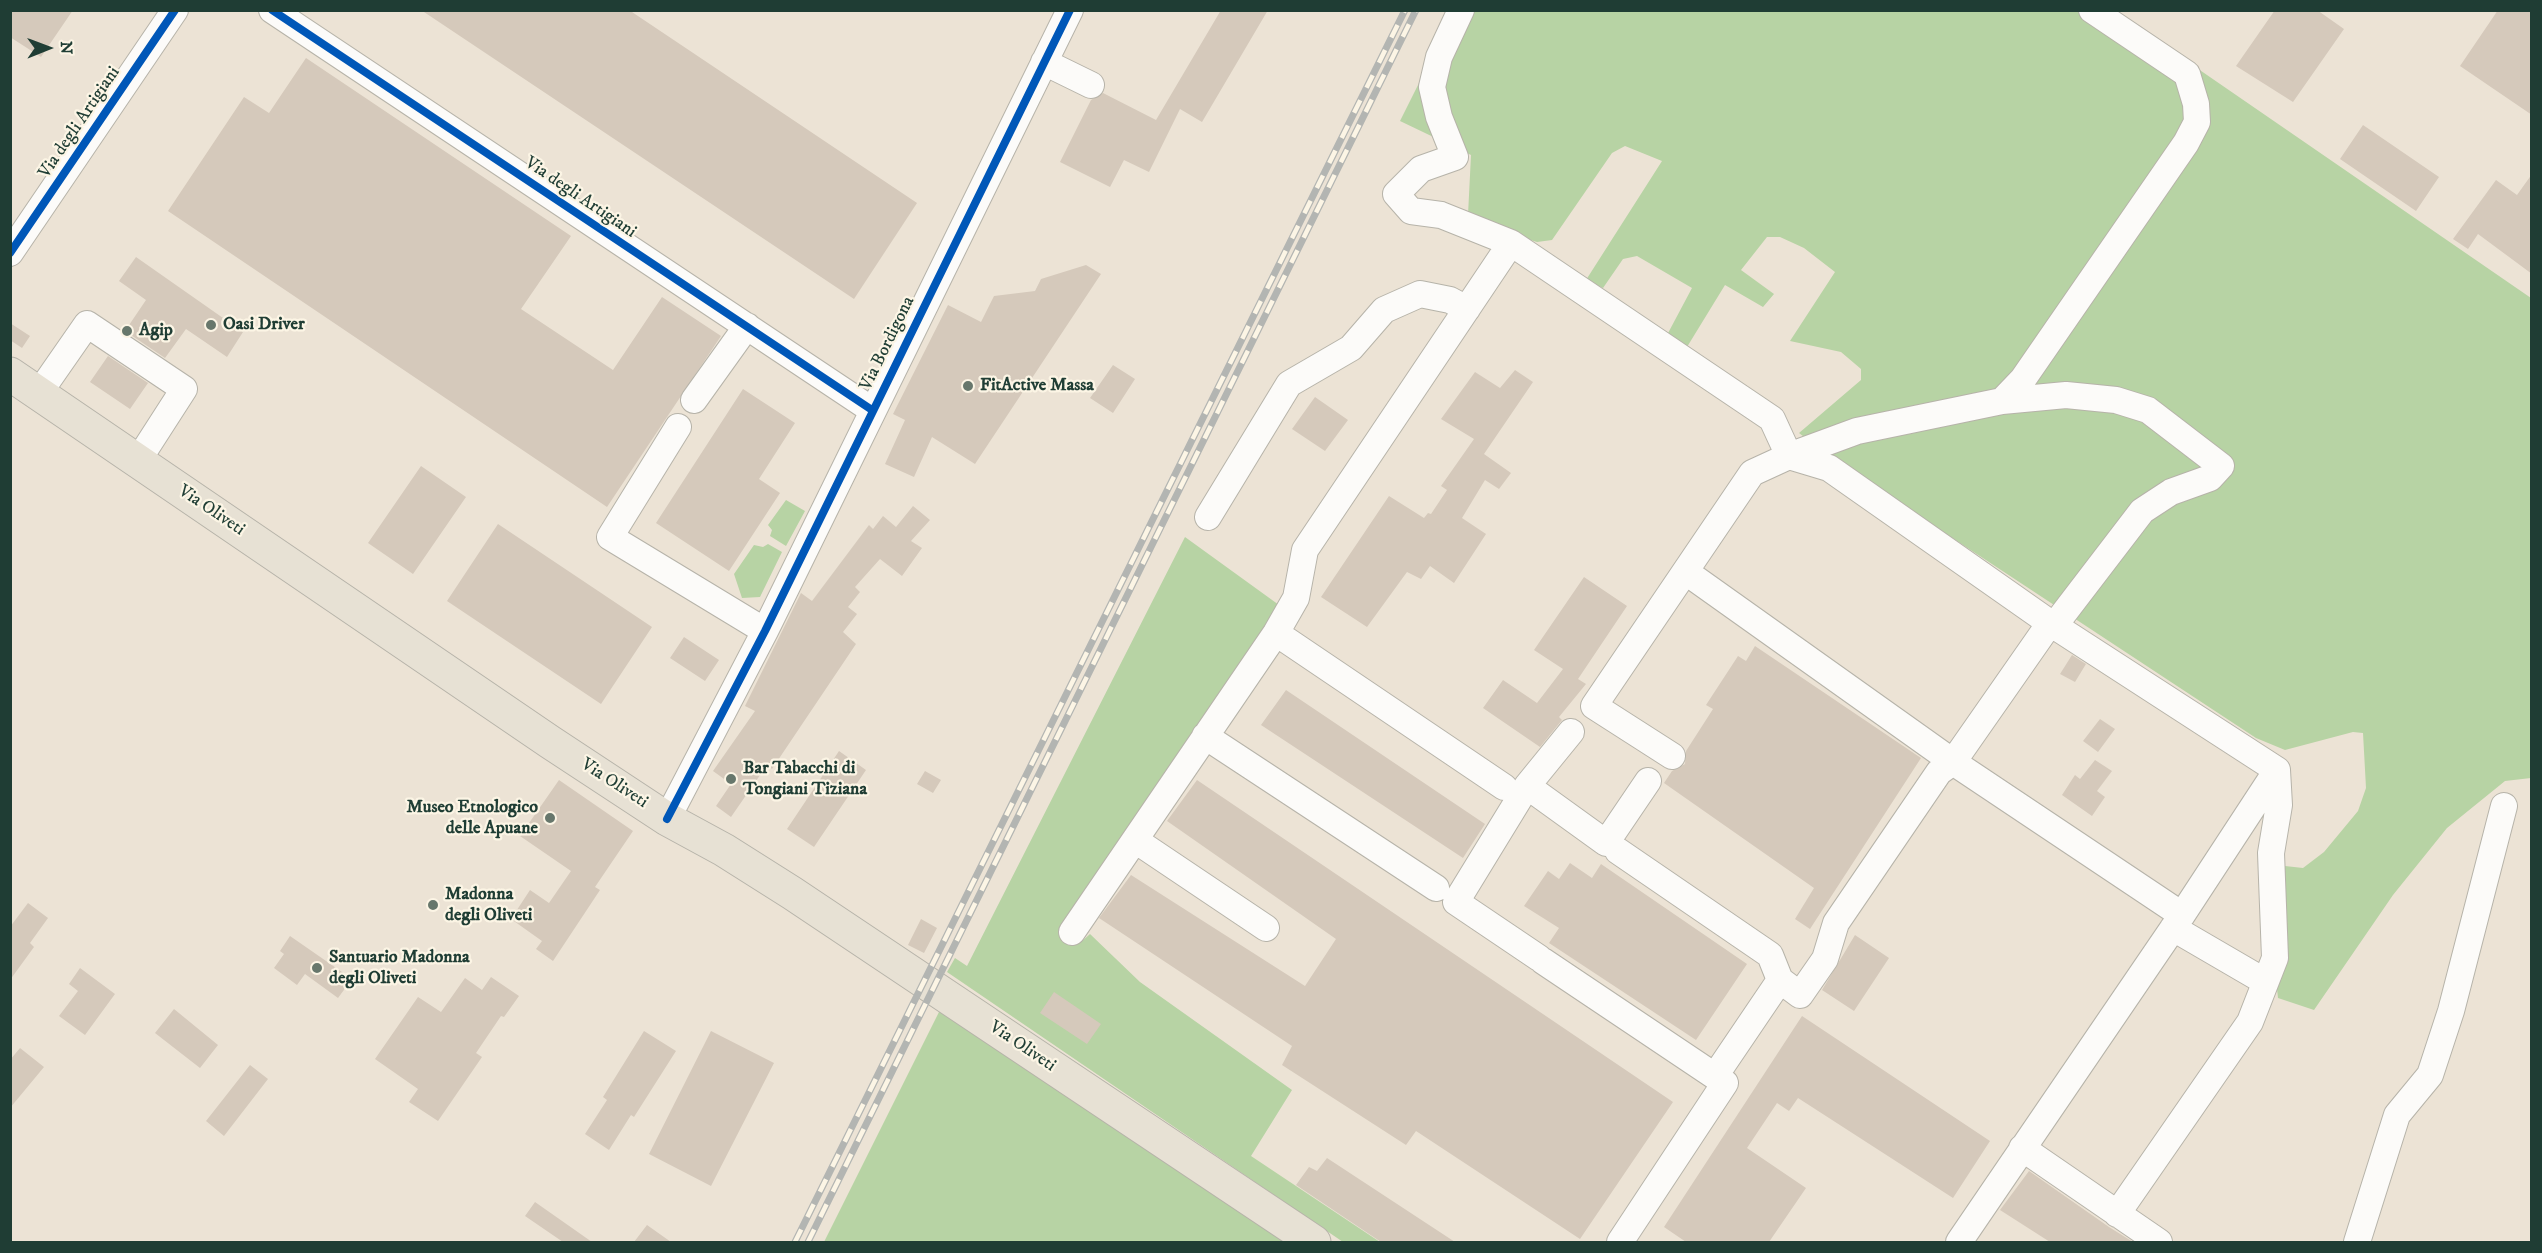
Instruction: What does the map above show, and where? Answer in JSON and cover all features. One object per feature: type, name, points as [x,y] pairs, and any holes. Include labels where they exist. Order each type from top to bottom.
[{"type":"main road","name":"Via Oliveti","points":[[10,374],[667,819],[724,850],[792,893],[1314,1242]]},
{"type":"street","name":"Via degli Artigiani","points":[[10,253],[175,10]]},
{"type":"street","name":"Via degli Artigiani","points":[[272,10],[873,410]]},
{"type":"street","name":"Via Bordigona","points":[[667,819],[765,631],[1070,10]]},
{"type":"street","points":[[1461,10],[1439,57],[1431,87],[1439,117],[1455,157],[1421,169],[1396,194],[1411,211],[1440,216],[1511,243],[1772,419],[1789,456],[1829,468],[2052,625],[2277,770]]},
{"type":"street","points":[[2002,401],[2023,379],[2186,143],[2197,122],[2196,104],[2187,75],[2092,10]]},
{"type":"street","points":[[1044,62],[1091,85]]},
{"type":"street","points":[[1072,932],[1276,633],[1296,598],[1305,550],[1511,243]]},
{"type":"street","points":[[1208,517],[1288,384],[1351,348],[1384,310],[1420,294],[1450,300],[1467,309]]},
{"type":"street","points":[[39,393],[87,324],[184,389],[137,462]]},
{"type":"street","points":[[694,400],[747,326]]},
{"type":"street","points":[[1276,633],[1515,790],[1612,847],[1770,955],[1780,980],[1800,995],[1825,959],[1836,923],[1939,772],[1953,762],[2052,625],[2142,511],[2171,492],[2210,478],[2221,466],[2148,410],[2116,400],[2066,395],[2002,401],[1857,431],[1789,456],[1752,473],[1594,706],[1515,790],[1444,894]]},
{"type":"street","points":[[678,427],[610,537],[765,631]]},
{"type":"street","points":[[1686,572],[2264,981]]},
{"type":"street","points":[[1594,706],[1669,755],[1649,778],[1612,847]]},
{"type":"street","points":[[1205,735],[1725,1083],[1620,1242]]},
{"type":"street","points":[[1959,1242],[2178,921],[2277,770]]},
{"type":"street","points":[[2117,1214],[2250,1022],[2264,981],[2275,958],[2271,853],[2279,805],[2277,770]]},
{"type":"street","points":[[2357,1242],[2397,1115],[2430,1075],[2466,956],[2504,806]]},
{"type":"street","points":[[1134,840],[1266,928]]},
{"type":"street","points":[[1714,1076],[1780,980]]},
{"type":"street","points":[[2022,1148],[2159,1242]]},
{"type":"green space","points":[[1455,11],[2114,11],[2531,298],[2531,778],[2505,781],[2447,828],[2393,895],[2314,1010],[2278,998],[2277,989],[2285,962],[2285,866],[2303,868],[2324,852],[2358,811],[2366,788],[2363,733],[2353,732],[2285,750],[2256,738],[1834,460],[1799,433],[1861,380],[1861,369],[1841,352],[1790,341],[1835,272],[1804,248],[1780,237],[1767,237],[1741,270],[1774,294],[1763,307],[1725,285],[1687,347],[1667,335],[1692,288],[1637,256],[1623,259],[1603,288],[1586,280],[1662,161],[1625,146],[1612,153],[1552,240],[1537,242],[1492,228],[1468,215],[1471,155],[1400,121]]},
{"type":"green space","points":[[786,500],[805,511],[786,546],[770,536],[772,530],[768,525]]},
{"type":"green space","points":[[1185,537],[1279,605],[1065,930],[1081,942],[1090,934],[1140,982],[1292,1090],[1251,1156],[1380,1242],[1343,1242],[947,972],[955,958],[967,966]]},
{"type":"green space","points":[[768,544],[782,552],[760,597],[742,598],[734,574],[754,545],[763,547]]},
{"type":"green space","points":[[940,1010],[1292,1242],[824,1242]]},
{"type":"building","points":[[10,10],[73,10],[41,57],[10,37]]},
{"type":"building","points":[[421,10],[629,10],[917,203],[854,299]]},
{"type":"building","points":[[1221,10],[1268,10],[1202,122],[1180,109],[1149,172],[1124,160],[1110,187],[1060,162],[1091,100],[1103,93],[1156,120]]},
{"type":"building","points":[[2275,10],[2317,10],[2344,29],[2293,102],[2236,66]]},
{"type":"building","points":[[2498,10],[2532,10],[2532,115],[2460,66]]},
{"type":"building","points":[[306,58],[571,236],[521,309],[613,370],[662,297],[721,336],[607,507],[168,211],[244,97],[269,113]]},
{"type":"building","points":[[2363,125],[2439,177],[2416,211],[2340,159]]},
{"type":"building","points":[[2532,174],[2532,274],[2478,234],[2468,249],[2453,239],[2496,180],[2517,195]]},
{"type":"building","points":[[136,257],[243,332],[227,357],[186,329],[165,358],[125,331],[146,300],[119,281]]},
{"type":"building","name":"FitActive Massa","points":[[1086,265],[1101,274],[975,464],[932,437],[914,477],[885,464],[905,420],[893,414],[948,305],[981,322],[994,296],[1035,291],[1041,279]]},
{"type":"building","points":[[10,323],[30,336],[22,348],[10,340]]},
{"type":"building","points":[[108,356],[148,383],[130,409],[90,382]]},
{"type":"building","points":[[1113,365],[1135,379],[1113,413],[1090,398]]},
{"type":"building","points":[[1515,370],[1533,382],[1484,454],[1511,473],[1499,489],[1485,480],[1462,518],[1486,534],[1454,583],[1430,566],[1421,579],[1407,572],[1367,627],[1321,597],[1389,496],[1424,518],[1428,513],[1431,514],[1447,490],[1441,486],[1474,439],[1441,419],[1475,372],[1500,388]]},
{"type":"building","points":[[743,389],[795,423],[759,479],[780,493],[729,571],[656,523]]},
{"type":"building","points":[[1315,397],[1348,420],[1325,451],[1292,429]]},
{"type":"building","points":[[421,466],[466,497],[413,574],[368,543]]},
{"type":"building","points":[[913,506],[930,520],[911,541],[922,548],[902,576],[880,559],[855,587],[860,592],[848,607],[857,614],[843,632],[856,644],[772,769],[767,765],[731,817],[716,806],[731,784],[713,771],[755,711],[745,706],[801,593],[812,601],[869,525],[873,529],[883,516],[896,527]]},
{"type":"building","points":[[498,524],[652,627],[601,704],[447,601]]},
{"type":"building","points":[[1584,577],[1627,606],[1578,679],[1586,684],[1559,717],[1562,720],[1540,747],[1483,708],[1503,680],[1537,703],[1563,669],[1534,650]]},
{"type":"building","points":[[684,637],[719,660],[705,681],[670,658]]},
{"type":"building","points":[[1755,646],[1921,758],[1810,929],[1795,919],[1814,888],[1664,783],[1672,771],[1685,764],[1686,751],[1713,709],[1706,705],[1738,656],[1746,661]]},
{"type":"building","points":[[2072,655],[2086,664],[2075,682],[2060,674]]},
{"type":"building","points":[[1286,690],[1485,824],[1463,858],[1261,725]]},
{"type":"building","points":[[2100,719],[2115,729],[2098,752],[2083,741]]},
{"type":"building","points":[[839,751],[866,770],[814,847],[787,829]]},
{"type":"building","points":[[2095,760],[2112,771],[2097,791],[2105,797],[2092,816],[2062,795],[2075,775],[2080,779]]},
{"type":"building","points":[[925,771],[941,780],[933,793],[917,784]]},
{"type":"building","points":[[559,780],[633,831],[595,887],[600,890],[553,961],[536,949],[542,941],[511,919],[530,890],[549,903],[571,871],[520,836]]},
{"type":"building","points":[[1197,780],[1673,1102],[1580,1239],[1416,1131],[1406,1145],[1282,1065],[1292,1046],[1099,918],[1131,875],[1305,986],[1336,939],[1167,821]]},
{"type":"building","points":[[1570,863],[1592,878],[1601,864],[1747,964],[1696,1040],[1549,943],[1559,928],[1524,906],[1548,871],[1559,879]]},
{"type":"building","points":[[28,903],[48,918],[30,943],[34,947],[10,980],[10,927]]},
{"type":"building","points":[[921,919],[937,928],[924,953],[908,945]]},
{"type":"building","points":[[1855,935],[1889,958],[1854,1011],[1822,990]]},
{"type":"building","name":"Santuario Madonna degli Oliveti","points":[[290,936],[352,979],[338,998],[305,974],[297,985],[274,968],[284,954],[280,951]]},
{"type":"building","points":[[80,968],[115,994],[85,1035],[59,1016],[78,991],[69,984]]},
{"type":"building","points":[[491,977],[519,996],[504,1017],[501,1016],[476,1053],[482,1057],[438,1121],[409,1102],[418,1089],[375,1059],[418,997],[441,1012],[465,978],[482,990]]},
{"type":"building","points":[[1054,992],[1101,1024],[1087,1044],[1040,1013]]},
{"type":"building","points":[[174,1009],[218,1045],[200,1068],[155,1033]]},
{"type":"building","points":[[1802,1016],[1990,1141],[1953,1198],[1798,1098],[1789,1111],[1777,1103],[1747,1148],[1806,1188],[1769,1242],[1686,1242],[1664,1227]]},
{"type":"building","points":[[644,1031],[676,1051],[634,1117],[631,1115],[609,1150],[585,1134],[607,1100],[603,1097]]},
{"type":"building","points":[[711,1031],[774,1063],[711,1186],[649,1154]]},
{"type":"building","points":[[20,1048],[44,1067],[10,1108],[10,1060]]},
{"type":"building","points":[[250,1065],[268,1079],[224,1136],[206,1121]]},
{"type":"building","points":[[1327,1158],[1455,1242],[1381,1242],[1296,1185],[1309,1167],[1317,1171]]},
{"type":"building","points":[[2029,1171],[2133,1242],[2050,1242],[2000,1210]]},
{"type":"building","points":[[535,1202],[592,1242],[563,1242],[525,1216]]},
{"type":"building","points":[[647,1225],[671,1242],[634,1242]]},
{"type":"railway","points":[[795,1242],[1405,10]]},
{"type":"railway","points":[[808,1242],[1416,10]]},
{"type":"cycle path","points":[[10,253],[175,10]]},
{"type":"cycle path","points":[[272,10],[872,410]]},
{"type":"cycle path","points":[[667,819],[765,631],[1070,10]]},
{"type":"place","name":"Oasi Driver","points":[[211,325]]},
{"type":"place","name":"Agip","points":[[127,331]]},
{"type":"place","name":"FitActive Massa","points":[[968,386]]},
{"type":"place","name":"Bar Tabacchi di Tongiani Tiziana","points":[[731,779]]},
{"type":"place","name":"Museo Etnologico delle Apuane","points":[[550,818]]},
{"type":"place","name":"Madonna degli Oliveti","points":[[433,905]]},
{"type":"place","name":"Santuario Madonna degli Oliveti","points":[[317,968]]}]
